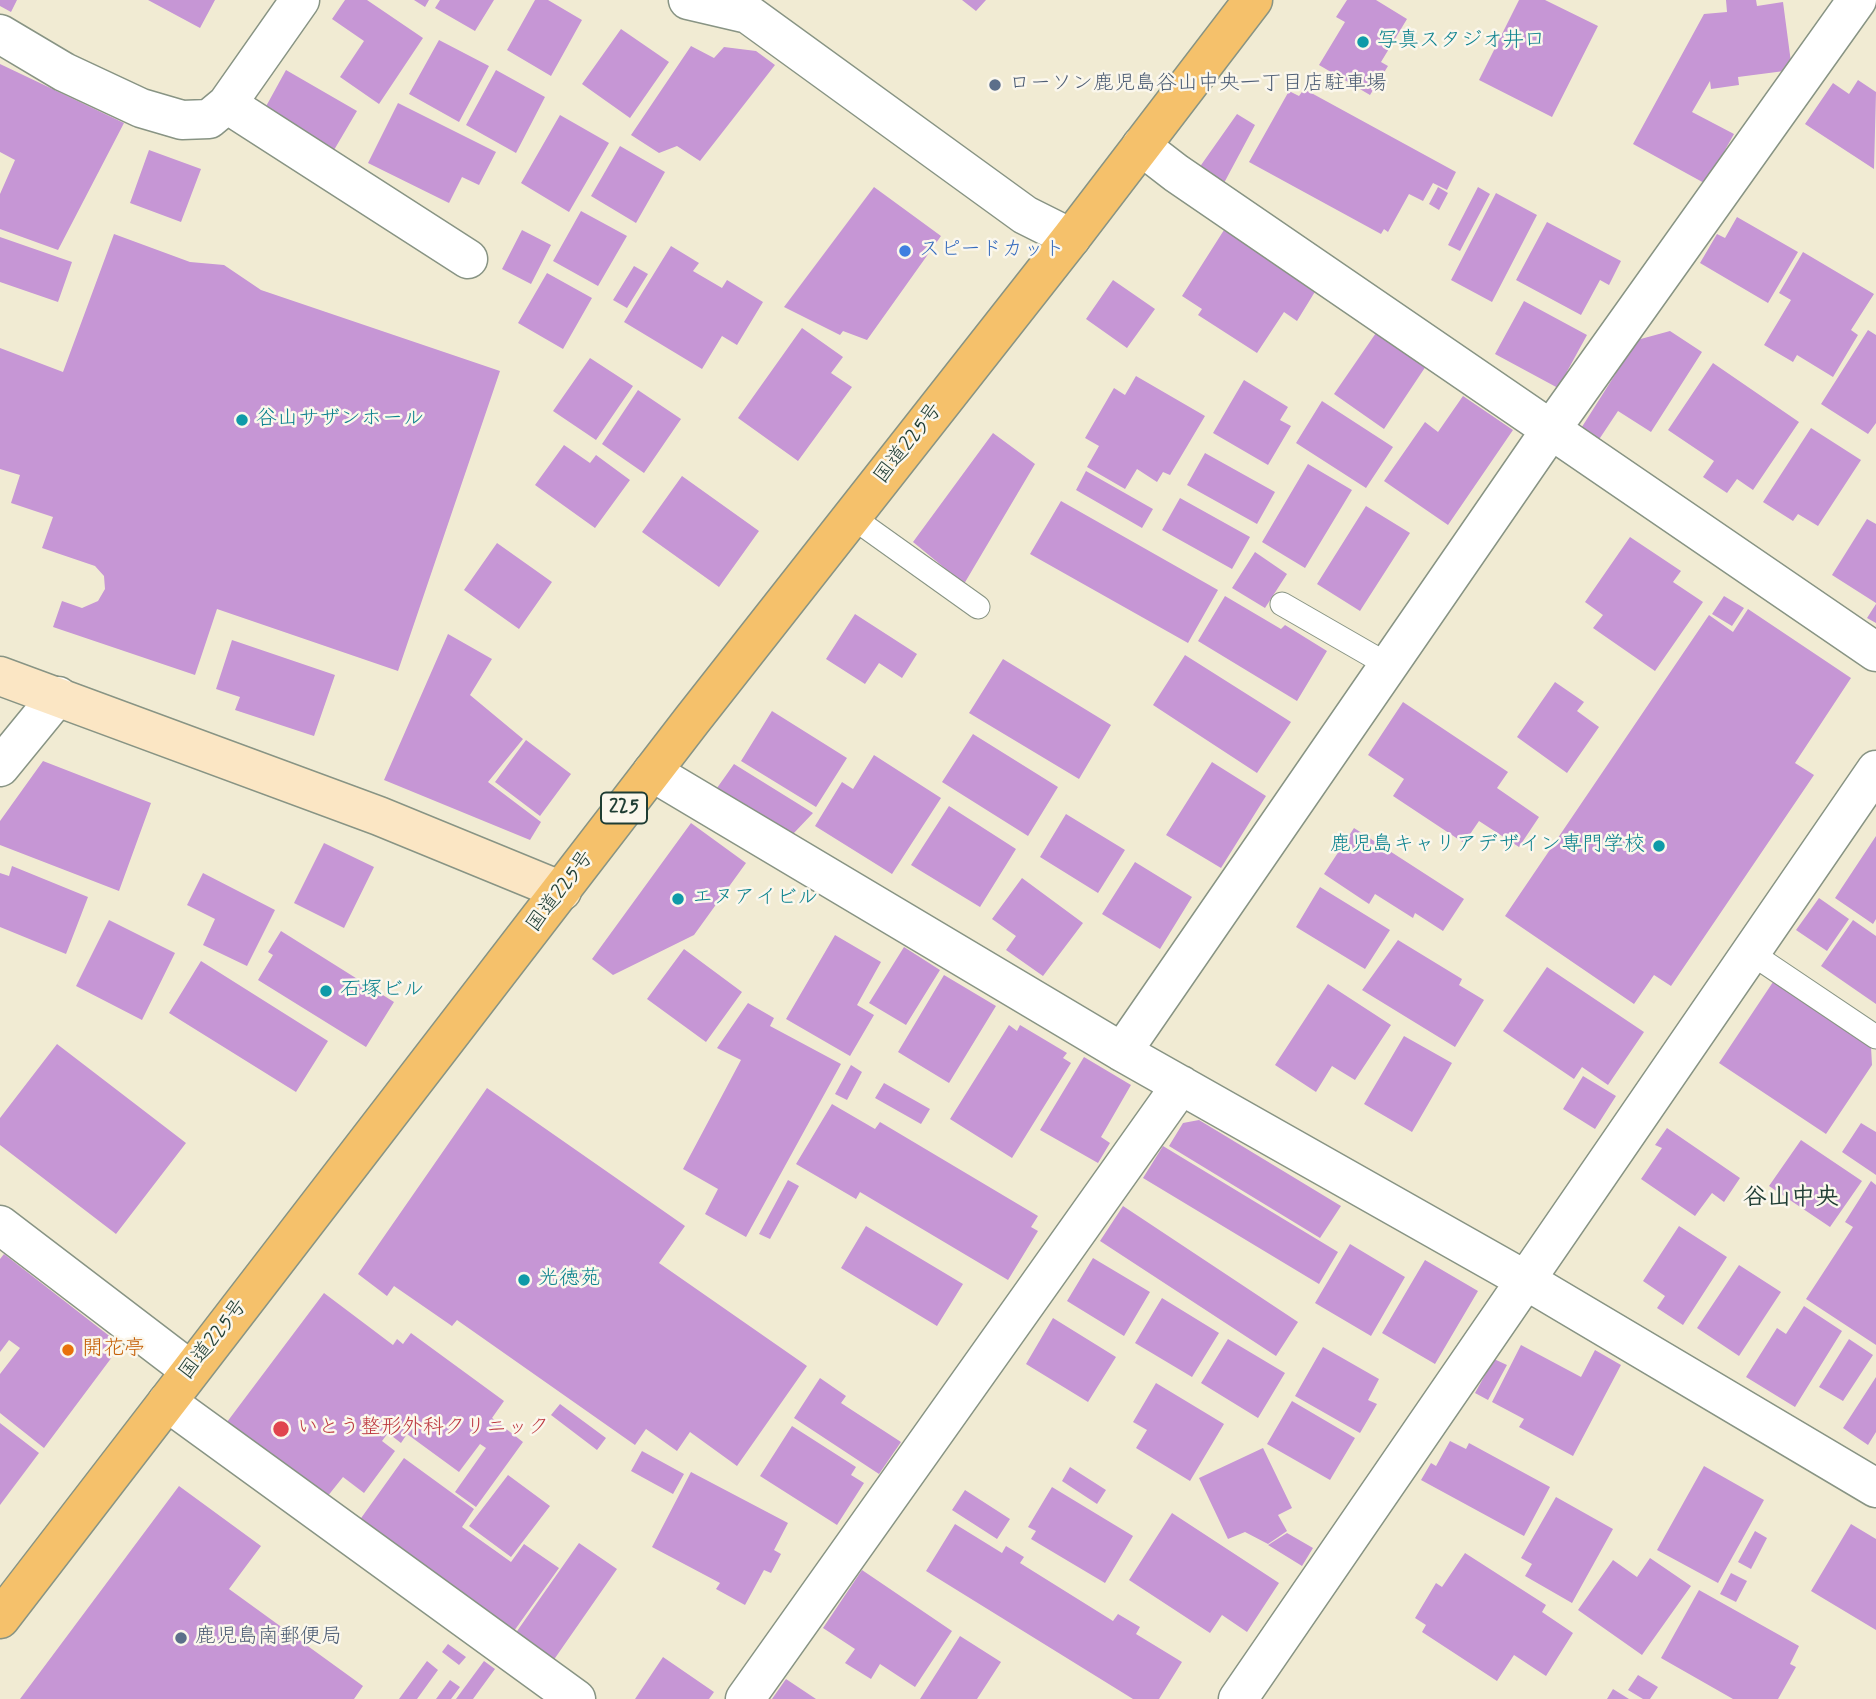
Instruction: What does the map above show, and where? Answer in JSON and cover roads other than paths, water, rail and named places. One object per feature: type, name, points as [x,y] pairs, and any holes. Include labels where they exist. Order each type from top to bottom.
[{"type":"highway","name":"国道225号","points":[[0,1619],[652,772],[1071,238],[1252,0]]},
{"type":"street","points":[[0,34],[64,72],[141,108],[182,120],[209,119],[227,104],[300,0]]},
{"type":"street","points":[[688,0],[748,14],[1025,215],[1071,238]]},
{"type":"street","points":[[1122,1052],[1552,428],[1857,0]]},
{"type":"street","points":[[227,104],[468,259]]},
{"type":"street","points":[[1141,146],[1176,173],[1876,652]]},
{"type":"street","points":[[0,676],[380,816],[562,891]]},
{"type":"street","points":[[0,767],[58,696]]},
{"type":"street","points":[[1238,1699],[1876,770]]},
{"type":"street","points":[[652,772],[1122,1052],[1527,1281],[1876,1488]]},
{"type":"street","points":[[745,1699],[1181,1085]]},
{"type":"street","points":[[0,1225],[190,1370]]},
{"type":"street","points":[[167,1402],[576,1699]]},
{"type":"lane","points":[[852,517],[978,607]]},
{"type":"lane","points":[[1282,604],[1388,665]]},
{"type":"lane","points":[[1751,953],[1876,1037]]},
{"type":"place","name":"写真スタジオ井口","points":[[1363,42]]},
{"type":"place","name":"ローソン鹿児島谷山中央一丁目店駐車場","points":[[995,85]]},
{"type":"place","name":"スピードカット","points":[[905,251]]},
{"type":"place","name":"谷山サザンホール","points":[[242,420]]},
{"type":"place","name":"鹿児島キャリアデザイン専門学校","points":[[1659,846]]},
{"type":"place","name":"エヌアイビル","points":[[678,899]]},
{"type":"place","name":"石塚ビル","points":[[326,991]]},
{"type":"place","name":"光徳苑","points":[[524,1280]]},
{"type":"place","name":"開花亭","points":[[68,1350]]},
{"type":"place","name":"いとう整形外科クリニック","points":[[281,1429]]},
{"type":"place","name":"鹿児島南郵便局","points":[[181,1638]]},
{"type":"district","name":"谷山中央","points":[[1791,1199]]}]
